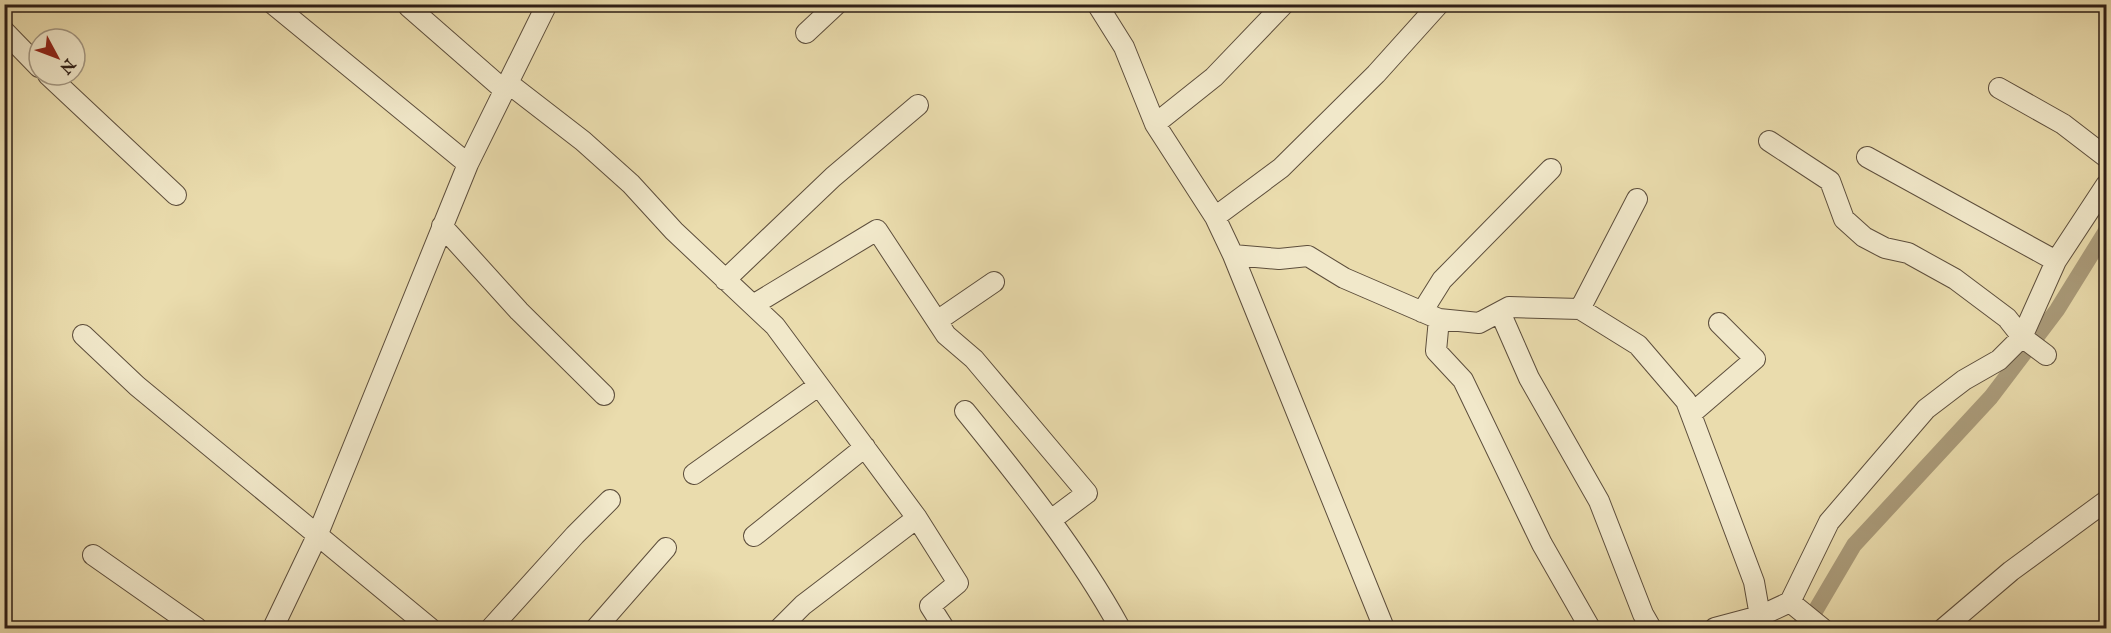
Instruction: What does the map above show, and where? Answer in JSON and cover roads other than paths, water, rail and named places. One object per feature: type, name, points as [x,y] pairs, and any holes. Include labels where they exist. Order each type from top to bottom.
[{"type":"street","points":[[273,4],[468,164]]},
{"type":"street","points":[[273,628],[317,536],[468,164],[547,4]]},
{"type":"street","points":[[806,33],[837,4]]},
{"type":"street","points":[[1097,4],[1124,47],[1155,123],[1215,217],[1233,255],[1384,628]]},
{"type":"street","points":[[1155,123],[1214,77],[1284,4]]},
{"type":"street","points":[[1215,217],[1281,168],[1376,74],[1439,4]]},
{"type":"street","points":[[409,7],[506,86],[583,141],[631,184],[674,231],[775,326],[917,518],[958,582],[930,606],[944,628]]},
{"type":"street","points":[[4,31],[27,55]]},
{"type":"street","points":[[61,87],[176,195]]},
{"type":"street","points":[[1999,88],[2063,124],[2106,157]]},
{"type":"street","points":[[725,280],[833,177],[918,105]]},
{"type":"street","points":[[1769,141],[1830,181],[1844,219],[1864,237],[1885,248],[1908,253],[1955,279],[2007,318],[2022,337],[2046,355]]},
{"type":"street","points":[[1867,157],[2056,261]]},
{"type":"street","points":[[1551,169],[1442,280],[1430,315],[1436,351],[1462,380],[1542,544],[1590,628]]},
{"type":"street","points":[[1715,628],[1760,616],[1790,602],[1828,522],[1926,409],[1964,380],[1999,360],[2022,337],[2056,261],[2106,185]]},
{"type":"street","points":[[1580,309],[1637,199]]},
{"type":"street","points":[[442,226],[519,310],[604,395]]},
{"type":"street","points":[[753,305],[877,230],[946,335],[974,359],[1087,493],[1051,520]]},
{"type":"street","points":[[1233,255],[1279,259],[1308,256],[1344,278],[1430,315],[1479,323],[1509,307],[1580,309],[1638,345],[1686,401],[1754,582],[1760,616]]},
{"type":"street","points":[[937,321],[994,282]]},
{"type":"street","points":[[1500,312],[1529,378],[1599,501],[1642,614],[1651,628]]},
{"type":"street","points":[[1691,414],[1755,359],[1719,323]]},
{"type":"street","points":[[83,335],[137,386],[430,628]]},
{"type":"street","points":[[694,474],[818,386]]},
{"type":"street","points":[[965,411],[1033,494],[1103,598],[1120,628]]},
{"type":"street","points":[[754,536],[865,447]]},
{"type":"street","points":[[491,628],[575,535],[610,500]]},
{"type":"street","points":[[1944,628],[2011,571],[2106,501]]},
{"type":"street","points":[[780,628],[803,605],[917,518]]},
{"type":"street","points":[[596,628],[666,548]]},
{"type":"street","points":[[93,555],[197,628]]},
{"type":"street","points":[[1790,602],[1822,628]]},
{"type":"waterway","points":[[1798,628],[1814,613],[1854,545],[1991,397],[2057,310],[2106,231]]}]
